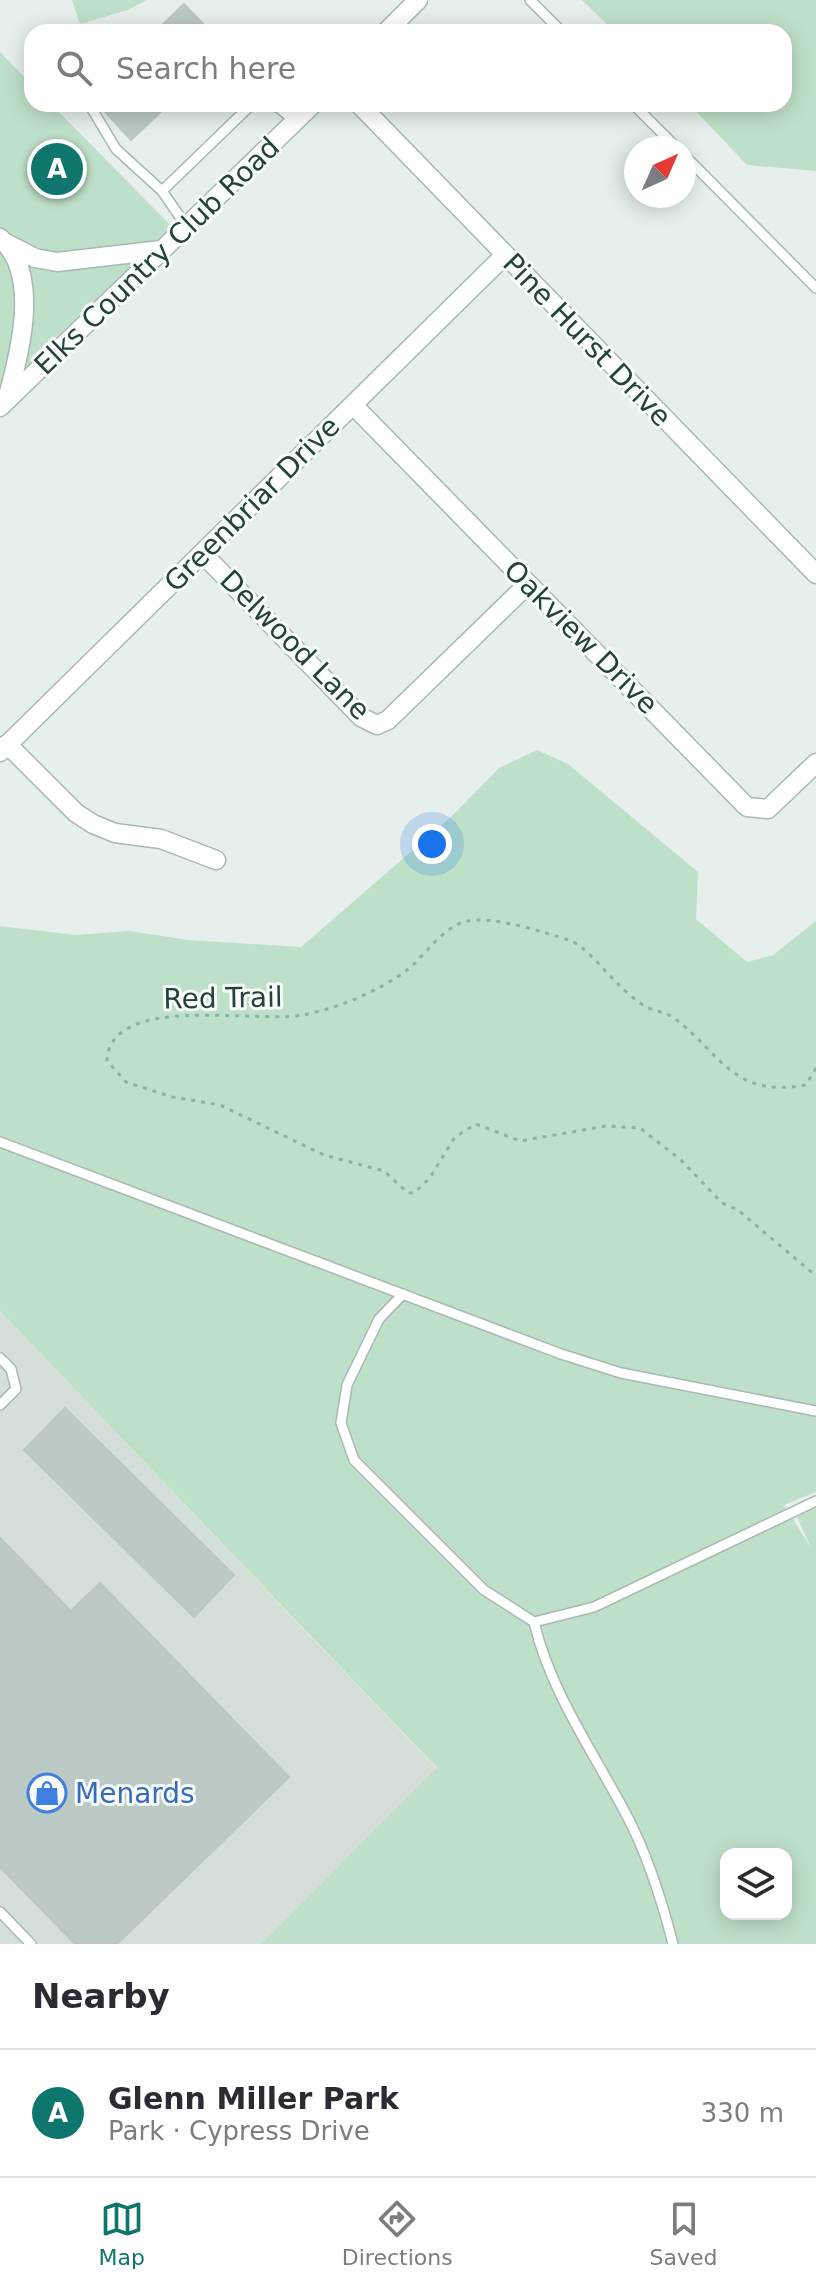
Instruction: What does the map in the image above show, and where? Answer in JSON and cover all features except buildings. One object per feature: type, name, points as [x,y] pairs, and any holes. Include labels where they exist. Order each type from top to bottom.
[{"type":"street","points":[[394,24],[418,0]]},
{"type":"street","name":"Elks Country Club Road","points":[[4,402],[49,363],[305,112]]},
{"type":"street","name":"Pine Hurst Drive","points":[[367,112],[816,574]]},
{"type":"street","points":[[3,240],[35,258],[57,262],[161,250]]},
{"type":"street","points":[[3,240],[22,278],[25,308],[20,354],[4,402]]},
{"type":"street","name":"Greenbriar Drive","points":[[4,748],[504,256]]},
{"type":"street","name":"Oakview Drive","points":[[353,405],[747,807],[768,809],[816,763]]},
{"type":"street","name":"Delwood Lane","points":[[202,553],[361,717],[377,725],[388,720],[528,584]]},
{"type":"street","points":[[4,748],[76,813],[93,824],[115,833],[161,839],[216,860]]},
{"type":"lane","points":[[530,0],[554,24]]},
{"type":"lane","points":[[94,112],[116,149],[162,191],[187,227]]},
{"type":"lane","points":[[162,191],[244,112]]},
{"type":"lane","points":[[284,112],[296,121]]},
{"type":"lane","points":[[641,112],[665,136]]},
{"type":"lane","points":[[696,167],[816,288]]},
{"type":"lane","points":[[0,1142],[561,1354],[621,1373],[816,1411]]},
{"type":"lane","points":[[403,1294],[379,1319],[347,1385],[341,1423],[354,1460],[484,1590],[534,1622],[542,1658],[629,1820],[663,1905],[673,1944]]},
{"type":"lane","points":[[0,1358],[11,1369],[16,1389],[0,1405]]},
{"type":"lane","points":[[534,1622],[594,1607],[816,1501]]},
{"type":"lane","points":[[0,1912],[31,1944]]},
{"type":"path","name":"Red Trail","points":[[816,1068],[806,1085],[781,1089],[752,1084],[724,1068],[669,1015],[647,1007],[628,993],[572,941],[532,928],[469,921],[445,933],[406,970],[346,1001],[287,1018],[158,1016],[115,1038],[107,1061],[126,1082],[172,1097],[220,1105],[324,1155],[384,1171],[408,1193],[414,1193],[429,1179],[455,1137],[476,1124],[520,1141],[606,1126],[640,1128],[681,1160],[722,1203],[738,1210],[816,1276]]},
{"type":"shaded area","points":[[0,1311],[437,1769],[261,1944],[0,1944]]},
{"type":"green space","points":[[72,0],[147,0],[128,10],[80,24]]},
{"type":"green space","points":[[582,0],[816,0],[816,171],[747,165],[697,112],[792,112],[792,24],[607,24]]},
{"type":"green space","points":[[0,52],[24,77],[24,112],[59,112],[179,234],[0,407]]},
{"type":"green space","points":[[537,750],[568,764],[698,872],[696,919],[747,962],[773,955],[816,921],[816,1492],[784,1505],[811,1548],[797,1517],[816,1508],[816,1944],[261,1944],[437,1768],[0,1311],[0,926],[75,935],[130,931],[188,940],[301,947],[450,818],[499,768]]},
{"type":"place","name":"Glenn Miller Park","points":[[57,169]]},
{"type":"place","name":"Menards","points":[[47,1793]]}]
